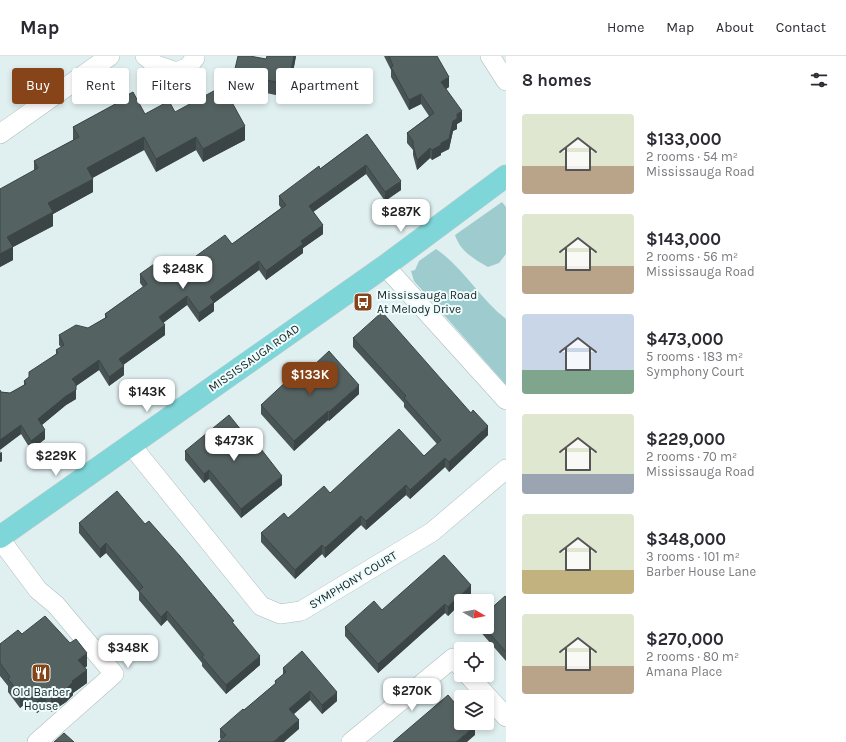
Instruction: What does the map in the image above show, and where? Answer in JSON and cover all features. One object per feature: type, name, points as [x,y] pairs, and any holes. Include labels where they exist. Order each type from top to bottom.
[{"type":"main road","name":"MISSISSAUGA ROAD","points":[[0,538],[385,266],[506,176]]},
{"type":"street","points":[[0,134],[110,56]]},
{"type":"street","points":[[145,56],[156,65],[177,72],[188,67],[196,58],[195,56]]},
{"type":"street","points":[[490,56],[506,81]]},
{"type":"street","points":[[385,266],[506,400]]},
{"type":"street","name":"SYMPHONY COURT","points":[[131,445],[261,606],[280,614],[301,612],[432,532],[506,469]]},
{"type":"street","points":[[0,538],[17,564],[38,590],[56,605],[114,674],[37,742]]},
{"type":"street","points":[[351,742],[454,664]]},
{"type":"street","points":[[474,682],[506,717]]},
{"type":"shaded area","points":[[502,202],[506,207],[506,254],[499,263],[488,267],[473,258],[464,250],[457,241],[455,235]]},
{"type":"shaded area","points":[[436,249],[464,274],[488,302],[506,319],[506,385],[414,281],[411,271],[415,270],[419,261]]},
{"type":"building","points":[[238,56],[250,56],[266,59],[267,56],[294,56],[291,68],[276,68],[276,82],[268,80],[268,68],[235,68]]},
{"type":"building","points":[[389,56],[437,56],[449,77],[441,82],[462,111],[457,114],[457,119],[453,121],[449,139],[432,150],[430,148],[417,160],[413,141],[407,133],[434,113],[421,94],[409,100],[391,67],[393,66]]},
{"type":"building","points":[[214,91],[214,104],[233,104],[245,126],[203,149],[196,137],[156,159],[144,137],[87,168],[93,179],[48,203],[53,212],[7,237],[13,247],[0,254],[0,189],[38,168],[34,161],[79,137],[73,127],[115,104],[129,104],[129,94],[133,92],[137,99],[137,104],[140,104],[145,114],[163,104],[171,104],[175,112],[190,104],[206,104],[206,95]]},
{"type":"building","points":[[367,134],[401,181],[385,192],[366,165],[309,206],[323,225],[301,241],[303,244],[266,271],[259,261],[210,297],[214,302],[199,313],[187,296],[159,317],[165,325],[119,359],[124,366],[109,377],[99,360],[72,379],[76,384],[76,390],[66,396],[38,419],[45,430],[31,441],[21,425],[0,440],[0,390],[1,392],[10,393],[26,384],[24,381],[29,377],[29,372],[58,353],[56,350],[64,345],[59,335],[76,325],[88,328],[107,317],[105,314],[147,284],[140,274],[157,262],[162,268],[175,259],[181,267],[225,235],[232,244],[286,205],[279,196],[319,166],[320,169]]},
{"type":"building","points":[[382,312],[471,413],[473,410],[488,426],[449,462],[445,458],[410,490],[406,485],[366,521],[361,516],[325,548],[322,545],[295,570],[261,533],[284,513],[288,518],[324,486],[330,493],[399,429],[424,456],[441,440],[404,398],[406,396],[353,338]]},
{"type":"building","points":[[329,351],[359,385],[294,441],[261,405],[291,377],[296,382]]},
{"type":"building","points":[[229,415],[258,451],[261,449],[282,476],[241,509],[209,470],[204,474],[185,451]]},
{"type":"building","points":[[117,491],[145,524],[149,521],[180,556],[234,621],[232,622],[260,656],[226,685],[202,657],[204,655],[167,611],[161,617],[139,591],[143,587],[106,543],[100,549],[79,523]]},
{"type":"building","points":[[444,555],[471,585],[462,594],[454,594],[454,601],[448,607],[445,604],[378,664],[345,627],[374,601],[382,610]]},
{"type":"building","points":[[505,596],[506,597],[506,652],[490,634],[494,634],[494,606]]},
{"type":"building","name":"Old Barber House","points":[[45,616],[70,643],[76,639],[87,653],[78,660],[87,670],[72,681],[73,682],[66,689],[51,699],[46,693],[37,700],[27,689],[20,694],[8,679],[10,677],[0,663],[0,644],[18,630],[22,634]]},
{"type":"building","points":[[302,651],[337,692],[322,705],[310,691],[289,709],[299,720],[273,742],[218,742],[226,735],[220,729],[276,683],[275,681],[286,672],[283,668]]},
{"type":"building","points":[[448,695],[454,702],[454,730],[470,730],[456,742],[393,742]]},
{"type":"building","points":[[64,733],[74,742],[54,742]]},
{"type":"place","name":"Mississauga Road At Melody Drive","points":[[363,302]]},
{"type":"place","name":"Old Barber House","points":[[41,673]]}]
